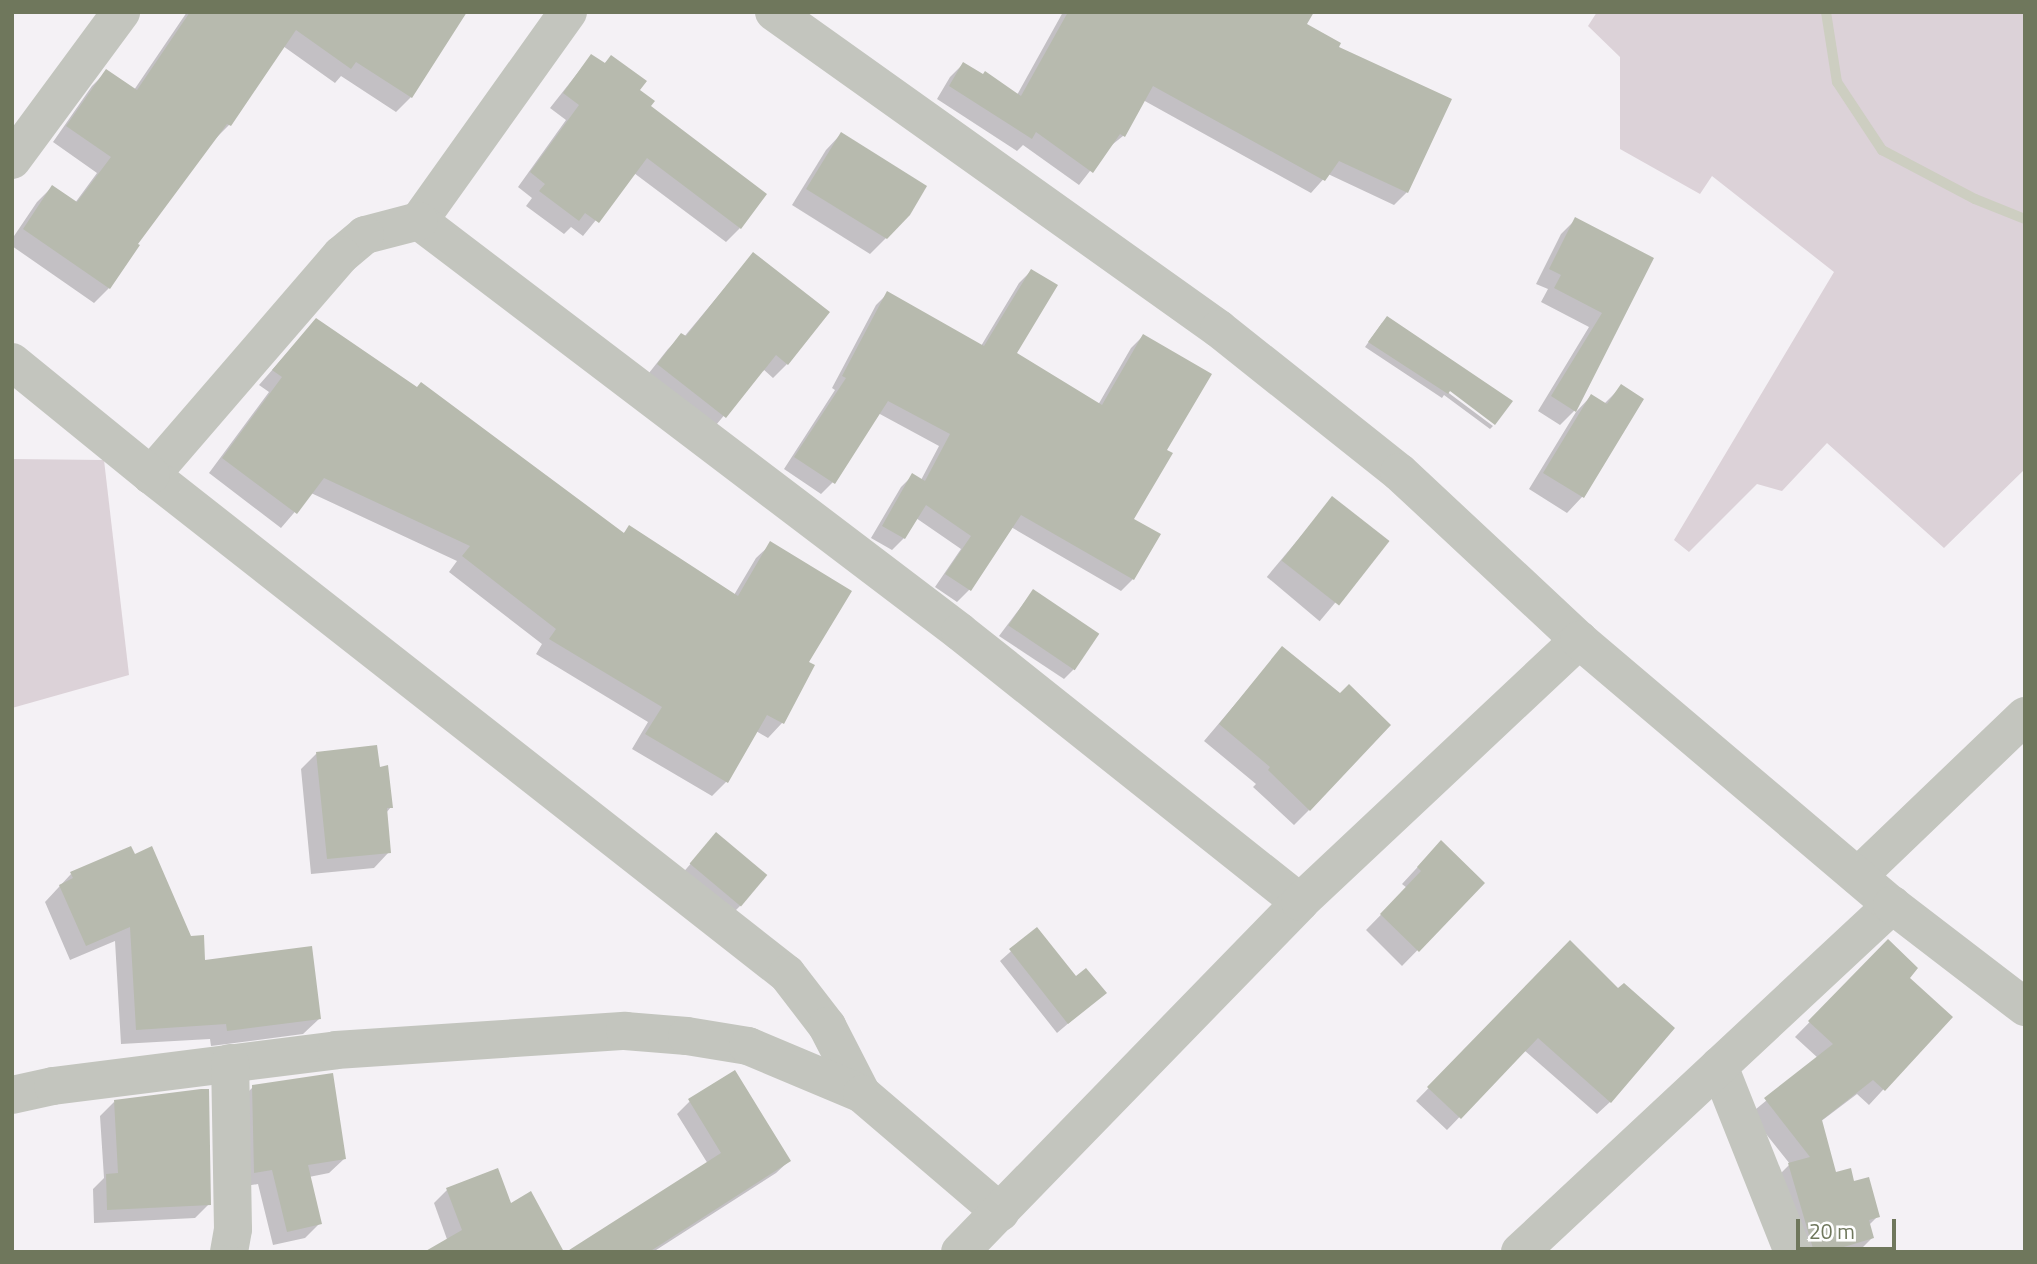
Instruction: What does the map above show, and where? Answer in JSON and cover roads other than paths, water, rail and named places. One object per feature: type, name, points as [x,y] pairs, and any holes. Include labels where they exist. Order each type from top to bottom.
[{"type":"street","points":[[12,160],[121,12]]},
{"type":"street","points":[[151,475],[341,255],[365,235],[419,221],[568,12]]},
{"type":"street","points":[[774,12],[1219,329],[1399,472],[1580,640],[1892,905],[2025,1007]]},
{"type":"street","points":[[419,221],[960,632],[1300,901]]},
{"type":"street","points":[[12,362],[151,475],[787,974],[827,1026],[862,1094]]},
{"type":"street","points":[[960,1252],[1300,901],[1580,640]]},
{"type":"street","points":[[1858,876],[2025,716]]},
{"type":"street","points":[[1520,1252],[1892,905]]},
{"type":"street","points":[[12,1096],[53,1086],[336,1050],[625,1031],[687,1036],[748,1046],[862,1094],[1000,1212]]},
{"type":"street","points":[[229,1252],[233,1228],[230,1063]]},
{"type":"street","points":[[1719,1066],[1793,1252]]},
{"type":"waterway","points":[[1826,12],[1837,82],[1882,150],[1975,199],[2025,219]]}]
